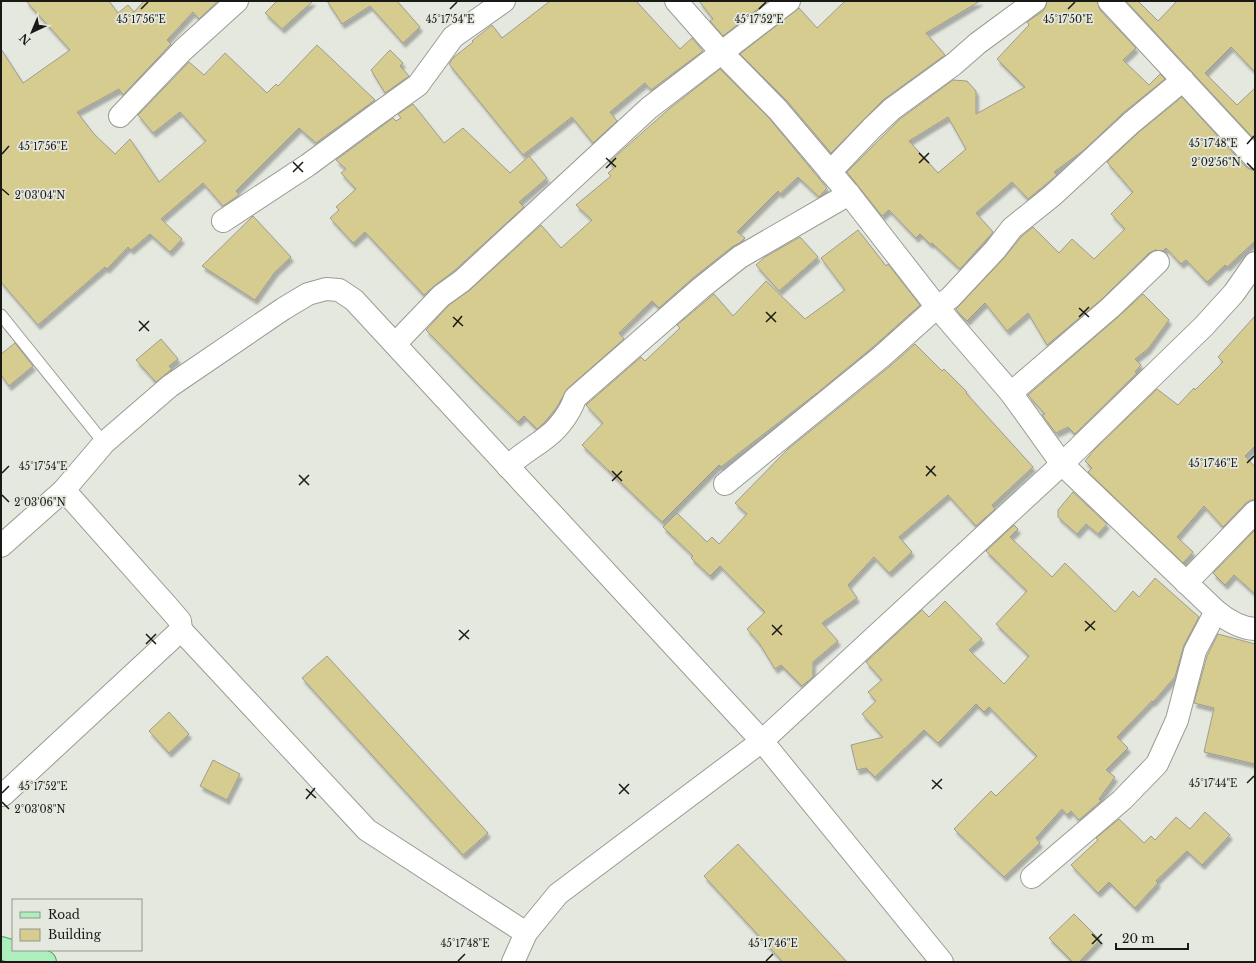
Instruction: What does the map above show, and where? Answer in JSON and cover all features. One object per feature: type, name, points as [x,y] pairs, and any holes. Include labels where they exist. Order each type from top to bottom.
[{"type":"main road","points":[[3,953],[45,962]]},
{"type":"street","points":[[120,116],[183,50],[237,1]]},
{"type":"street","points":[[223,221],[308,165],[418,85],[453,37],[504,1]]},
{"type":"street","points":[[676,1],[722,53],[778,110],[850,194],[937,307],[1011,393],[1062,464],[1216,611],[1230,621],[1246,628],[1255,629]]},
{"type":"street","points":[[395,344],[441,296],[462,281],[649,108],[789,1]]},
{"type":"street","points":[[830,172],[872,128],[892,110],[1035,1]]},
{"type":"street","points":[[1109,1],[1255,158]]},
{"type":"street","points":[[725,484],[881,357],[937,307],[950,298],[995,250],[1012,228],[1057,192],[1131,123],[1183,80]]},
{"type":"street","points":[[508,467],[517,458],[549,436],[572,409],[575,398],[701,288],[740,257],[850,194]]},
{"type":"street","points":[[1011,393],[1110,308],[1158,262]]},
{"type":"street","points":[[513,962],[526,934],[558,894],[762,742],[1062,464],[1204,326],[1234,293],[1255,263]]},
{"type":"street","points":[[1,546],[64,490],[104,443],[170,386],[283,309],[308,294],[326,289],[339,290],[354,300],[762,742],[942,962]]},
{"type":"street","points":[[64,490],[168,606],[180,621],[181,630],[367,830],[526,934]]},
{"type":"street","points":[[1186,582],[1255,512]]},
{"type":"street","points":[[1032,877],[1122,800],[1157,764],[1177,720],[1195,651],[1216,611]]},
{"type":"street","points":[[1,795],[3,795],[181,630]]},
{"type":"lane","points":[[1,315],[104,443]]},
{"type":"building","points":[[26,1],[109,1],[118,13],[128,5],[134,12],[144,1],[218,1],[199,19],[193,12],[167,40],[171,44],[123,95],[119,89],[77,112],[94,134],[115,154],[130,139],[159,182],[206,141],[180,112],[153,133],[138,115],[189,62],[204,75],[225,53],[267,93],[276,84],[278,86],[317,45],[375,100],[316,143],[299,128],[236,191],[239,195],[223,206],[203,183],[161,219],[182,239],[170,252],[150,234],[131,250],[128,247],[107,269],[105,267],[38,325],[1,282],[1,49],[23,83],[70,50]]},
{"type":"building","points":[[277,1],[313,1],[282,29],[265,13]]},
{"type":"building","points":[[327,1],[397,1],[420,27],[403,43],[370,6],[342,24]]},
{"type":"building","points":[[550,1],[636,1],[680,49],[692,38],[703,51],[651,90],[645,83],[610,112],[617,121],[593,143],[572,117],[523,155],[449,64],[454,57],[492,25],[502,38]]},
{"type":"building","points":[[699,1],[768,1],[723,36],[710,21],[713,19]]},
{"type":"building","points":[[845,1],[980,1],[926,33],[945,55],[883,100],[831,153],[787,101],[740,54],[799,8],[817,28]]},
{"type":"building","points":[[1047,1],[1097,1],[1100,10],[1136,48],[1123,60],[1149,85],[1160,74],[1165,79],[1123,113],[1084,150],[1054,172],[1057,175],[1028,199],[1012,182],[976,213],[993,232],[960,269],[920,234],[916,238],[889,210],[882,216],[847,172],[900,119],[953,80],[967,81],[976,91],[976,114],[1025,87],[997,59],[1029,25],[1027,22],[1043,11]],"holes":[[[948,117],[966,149],[938,173],[909,141]]]},
{"type":"building","points":[[1126,1],[1138,1],[1158,21],[1177,1],[1255,1],[1255,72],[1231,47],[1205,73],[1237,105],[1255,88],[1255,140]]},
{"type":"building","points":[[390,50],[403,63],[400,66],[409,76],[385,93],[371,70]]},
{"type":"building","points":[[720,69],[769,118],[827,188],[819,197],[798,177],[780,194],[778,191],[737,232],[745,238],[741,242],[732,247],[693,278],[659,308],[652,301],[619,333],[624,339],[567,389],[557,407],[544,423],[537,429],[524,416],[518,422],[426,330],[449,305],[470,290],[541,225],[561,248],[592,220],[576,205],[611,176],[608,173],[614,168],[609,162],[669,109]]},
{"type":"building","points":[[1182,97],[1246,167],[1251,170],[1255,170],[1255,241],[1227,267],[1225,265],[1207,282],[1186,260],[1181,264],[1166,248],[1163,251],[1155,250],[1149,253],[1102,299],[1047,345],[1028,313],[1007,331],[985,303],[967,321],[958,312],[956,309],[1004,258],[1021,237],[1033,227],[1059,253],[1072,239],[1094,259],[1125,229],[1111,214],[1133,192],[1107,162],[1139,132]]},
{"type":"building","points":[[413,104],[444,143],[463,128],[510,173],[529,156],[547,178],[519,202],[524,207],[454,271],[424,295],[365,232],[353,243],[330,218],[339,210],[336,207],[356,189],[341,173],[346,169],[336,160],[393,118],[396,121],[401,118],[398,114]]},
{"type":"building","points":[[253,216],[291,257],[275,272],[255,300],[202,266]]},
{"type":"building","points":[[858,230],[886,266],[888,264],[920,305],[873,347],[817,393],[721,467],[719,465],[662,522],[582,445],[603,423],[586,405],[641,357],[645,361],[680,328],[677,325],[714,294],[733,316],[766,281],[805,319],[845,290],[821,258]]},
{"type":"building","points":[[800,237],[818,257],[779,291],[756,265],[765,257]]},
{"type":"building","points":[[1143,294],[1169,320],[1148,349],[1135,359],[1141,365],[1135,372],[1137,373],[1075,434],[1068,427],[1056,433],[1042,415],[1045,414],[1028,395]]},
{"type":"building","points":[[1255,316],[1255,446],[1245,456],[1255,467],[1255,500],[1251,500],[1246,503],[1223,527],[1204,506],[1177,537],[1193,552],[1183,563],[1088,472],[1092,468],[1085,461],[1094,450],[1157,389],[1178,405],[1194,388],[1195,390],[1223,362],[1218,357]]},
{"type":"building","points":[[161,339],[178,359],[169,366],[172,369],[156,382],[136,360]]},
{"type":"building","points":[[15,343],[33,366],[9,386],[1,375],[1,354]]},
{"type":"building","points":[[915,344],[942,371],[944,369],[967,392],[966,393],[1033,467],[992,505],[995,509],[976,526],[948,495],[899,537],[912,552],[889,573],[874,557],[848,585],[857,598],[822,623],[838,641],[813,662],[813,677],[802,686],[781,665],[775,669],[759,643],[747,629],[765,612],[720,566],[710,576],[691,558],[693,556],[663,527],[677,513],[707,542],[712,537],[719,544],[747,514],[735,503],[788,449]]},
{"type":"building","points":[[1073,492],[1107,524],[1098,534],[1086,524],[1077,534],[1058,517],[1058,510]]},
{"type":"building","points":[[1014,525],[1018,529],[1010,537],[1052,577],[1065,563],[1115,612],[1133,591],[1139,597],[1155,578],[1199,617],[1184,645],[1175,677],[1153,702],[1152,701],[1117,737],[1128,748],[1106,770],[1115,777],[1099,799],[1101,801],[1079,820],[1071,811],[1067,815],[1062,809],[1036,838],[1040,843],[1004,877],[954,829],[991,791],[996,796],[1037,756],[989,707],[984,712],[976,704],[938,743],[924,730],[875,777],[866,768],[857,770],[851,745],[883,737],[862,714],[876,701],[868,692],[882,680],[866,662],[922,610],[929,617],[945,601],[982,639],[969,650],[1004,684],[1029,656],[996,624],[1027,591],[986,551]]},
{"type":"building","points":[[1255,530],[1255,594],[1234,575],[1225,585],[1213,573]]},
{"type":"building","points":[[1218,634],[1255,644],[1255,764],[1204,752],[1214,708],[1194,703],[1207,656]]},
{"type":"building","points":[[327,656],[488,833],[463,855],[302,678]]},
{"type":"building","points":[[169,712],[189,734],[169,753],[149,731]]},
{"type":"building","points":[[213,760],[240,774],[227,800],[200,786]]},
{"type":"building","points":[[1205,812],[1230,835],[1202,865],[1187,851],[1156,881],[1158,883],[1135,908],[1109,882],[1098,893],[1071,865],[1098,840],[1096,838],[1119,819],[1144,843],[1151,836],[1155,840],[1176,817],[1190,829]]},
{"type":"building","points":[[738,844],[847,962],[783,962],[704,876]]},
{"type":"building","points":[[1074,914],[1100,940],[1079,962],[1073,962],[1049,938]]}]
